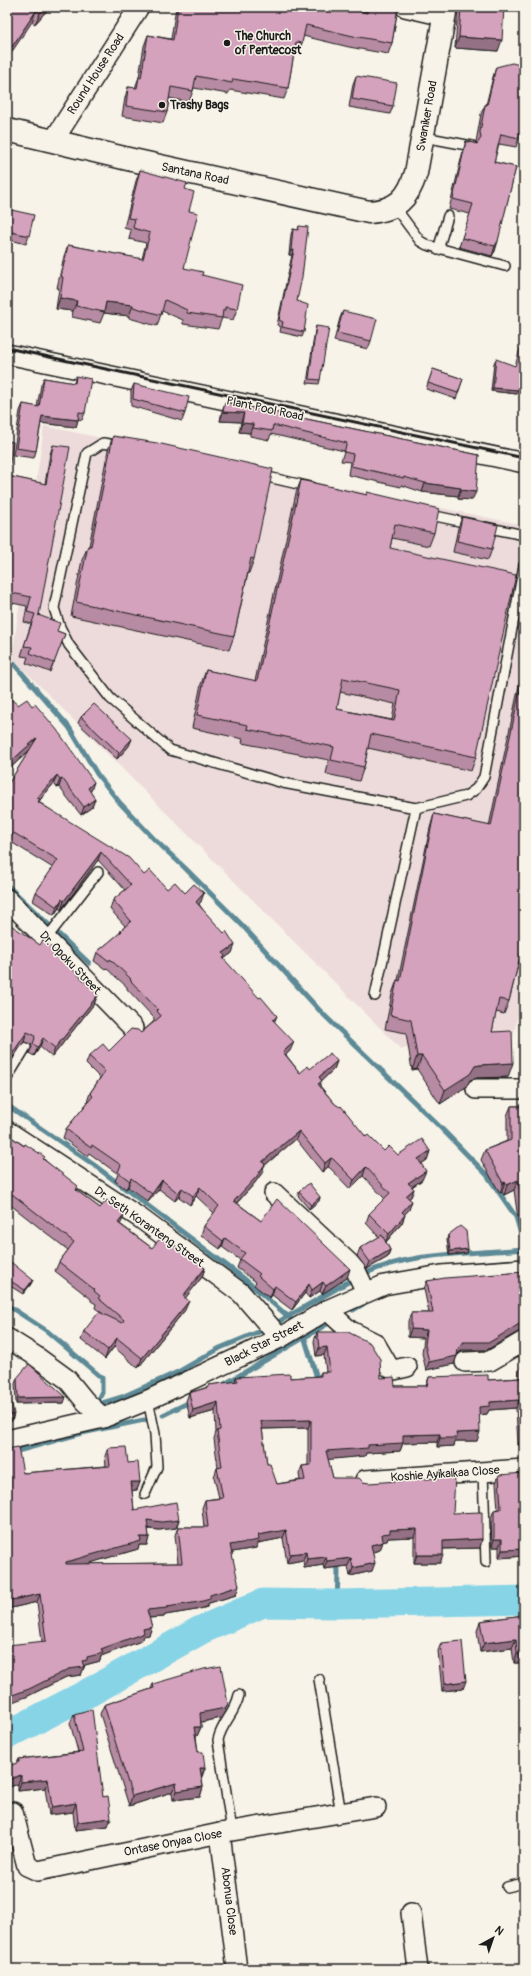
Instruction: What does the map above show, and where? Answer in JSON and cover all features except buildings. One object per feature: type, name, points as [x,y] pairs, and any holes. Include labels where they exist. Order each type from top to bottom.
[{"type":"street","name":"Round House Road","points":[[53,141],[138,7]]},
{"type":"street","points":[[405,7],[445,11]]},
{"type":"street","name":"Swaniker Road","points":[[389,208],[403,198],[412,186],[424,137],[445,11]]},
{"type":"street","name":"Santana Road","points":[[7,130],[128,160],[369,212],[389,208]]},
{"type":"street","name":"Plant Pool Road","points":[[7,354],[524,463]]},
{"type":"street","name":"Dr. Opoku Street","points":[[7,899],[132,1028]]},
{"type":"street","points":[[476,1089],[524,1089]]},
{"type":"street","name":"Dr. Seth Koranteng Street","points":[[7,1131],[140,1218],[241,1293],[280,1338]]},
{"type":"street","points":[[274,1193],[349,1263],[356,1271],[366,1292]]},
{"type":"street","name":"Black Star Street","points":[[7,1440],[103,1418],[148,1400],[280,1338],[327,1310],[384,1285],[441,1275],[524,1269]]},
{"type":"street","points":[[327,1310],[349,1330],[375,1343],[389,1367],[394,1370],[407,1367]]},
{"type":"street","points":[[7,1338],[34,1355],[66,1379],[103,1418]]},
{"type":"street","points":[[465,1362],[490,1362],[524,1341]]},
{"type":"street","name":"Koshie Ayikaikaa Close","points":[[365,1480],[524,1469]]},
{"type":"street","name":"Ontase Onyaa Close","points":[[13,1812],[27,1866],[38,1871],[226,1832],[376,1807]]},
{"type":"street","name":"Abonua Close","points":[[226,1832],[237,1969]]},
{"type":"street","points":[[411,1913],[418,1969]]},
{"type":"lane","points":[[424,137],[472,146]]},
{"type":"lane","points":[[389,208],[420,241],[438,250],[505,266]]},
{"type":"lane","points":[[438,250],[448,216]]},
{"type":"lane","points":[[132,448],[103,444],[87,453],[54,608],[60,627],[69,645],[110,698],[170,750],[283,783],[416,808],[466,796],[476,789],[484,777],[524,565]]},
{"type":"lane","points":[[252,474],[320,490]]},
{"type":"lane","points":[[419,512],[524,535]]},
{"type":"lane","points":[[375,996],[416,808]]},
{"type":"lane","points":[[46,939],[98,872]]},
{"type":"lane","points":[[7,1078],[26,1048]]},
{"type":"lane","points":[[145,1494],[157,1467],[155,1434],[148,1400]]},
{"type":"lane","points":[[483,1472],[486,1562]]},
{"type":"lane","points":[[319,1679],[341,1814]]},
{"type":"lane","points":[[226,1832],[218,1740],[220,1732],[236,1704],[238,1695]]},
{"type":"lane","points":[[507,1887],[524,1883]]},
{"type":"shaded area","points":[[44,426],[524,525],[524,990],[513,1037],[401,1049],[12,658]]},
{"type":"waterway","points":[[13,663],[69,727],[97,774],[120,803],[154,839],[242,925],[322,1013],[439,1126],[487,1175],[516,1217],[524,1244]]},
{"type":"waterway","points":[[7,885],[89,963]]},
{"type":"waterway","points":[[7,1105],[94,1165],[242,1277],[290,1318]]},
{"type":"waterway","points":[[362,1275],[381,1267],[421,1258],[462,1253],[524,1249]]},
{"type":"waterway","points":[[273,1325],[355,1278]]},
{"type":"waterway","points":[[353,1310],[363,1304]]},
{"type":"waterway","points":[[7,1305],[47,1331],[102,1378],[102,1393],[96,1405]]},
{"type":"waterway","points":[[223,1385],[327,1324]]},
{"type":"waterway","points":[[96,1405],[122,1397],[180,1371],[220,1348],[266,1329]]},
{"type":"waterway","points":[[303,1333],[318,1381]]},
{"type":"waterway","points":[[163,1415],[192,1401]]},
{"type":"waterway","points":[[7,1454],[82,1433],[144,1420]]},
{"type":"waterway","points":[[337,1561],[337,1604]]},
{"type":"waterway","points":[[7,1735],[88,1693],[201,1630],[263,1603],[337,1604],[524,1600]]},
{"type":"railway","points":[[7,348],[524,458]]},
{"type":"place","name":"The Church of Pentecost","points":[[227,43]]},
{"type":"place","name":"Trashy Bags","points":[[162,105]]}]
